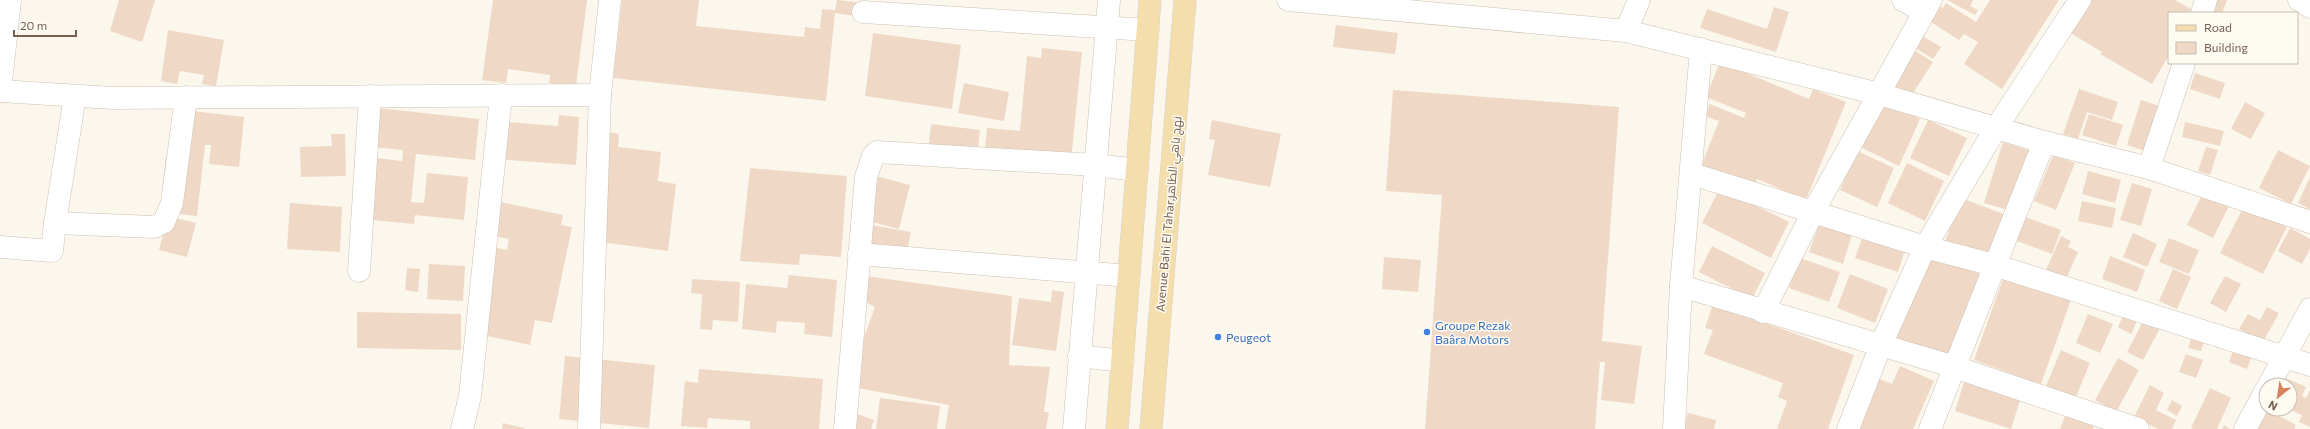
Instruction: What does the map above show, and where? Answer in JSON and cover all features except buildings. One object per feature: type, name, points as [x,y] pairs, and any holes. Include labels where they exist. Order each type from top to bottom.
[{"type":"main road","points":[[1118,429],[1150,0]]},
{"type":"main road","name":"Avenue Bahi El Tahar,نهج باهي الطاهر","points":[[1151,429],[1185,0]]},
{"type":"street","points":[[10,0],[0,91],[113,98],[600,95]]},
{"type":"street","points":[[595,428],[600,95],[610,0]]},
{"type":"street","points":[[1074,429],[1109,0]]},
{"type":"street","points":[[1288,0],[1406,6],[1626,31],[1879,94],[2044,142],[2148,168],[2310,222]]},
{"type":"street","points":[[1626,31],[1639,0]]},
{"type":"street","points":[[1763,312],[1813,212],[1928,6],[1902,0]]},
{"type":"street","points":[[1848,429],[1881,345],[1925,247],[1996,128],[2080,0]]},
{"type":"street","points":[[2299,0],[2310,7]]},
{"type":"street","points":[[863,12],[1148,30]]},
{"type":"street","points":[[1674,429],[1681,286],[1692,174],[1701,49]]},
{"type":"street","points":[[2148,168],[2184,64]]},
{"type":"street","points":[[462,429],[470,396],[501,95]]},
{"type":"street","points":[[0,247],[52,251],[75,96]]},
{"type":"street","points":[[360,271],[370,96]]},
{"type":"street","points":[[55,223],[154,228],[161,224],[172,203],[186,97]]},
{"type":"street","points":[[1930,429],[2044,142]]},
{"type":"street","points":[[845,429],[866,177],[873,156],[878,152],[1095,165],[1137,170]]},
{"type":"street","points":[[1692,174],[1925,247],[1994,265],[2310,365]]},
{"type":"street","points":[[859,254],[1086,271],[1129,276]]},
{"type":"street","points":[[1681,286],[1763,312],[1955,367],[2138,429]]},
{"type":"street","points":[[2273,377],[2310,309]]},
{"type":"street","points":[[1080,356],[1123,361]]},
{"type":"street","points":[[2245,429],[2258,405]]},
{"type":"place","name":"Groupe Rezak Baâra Motors","points":[[1427,332]]},
{"type":"place","name":"Peugeot","points":[[1218,337]]}]
